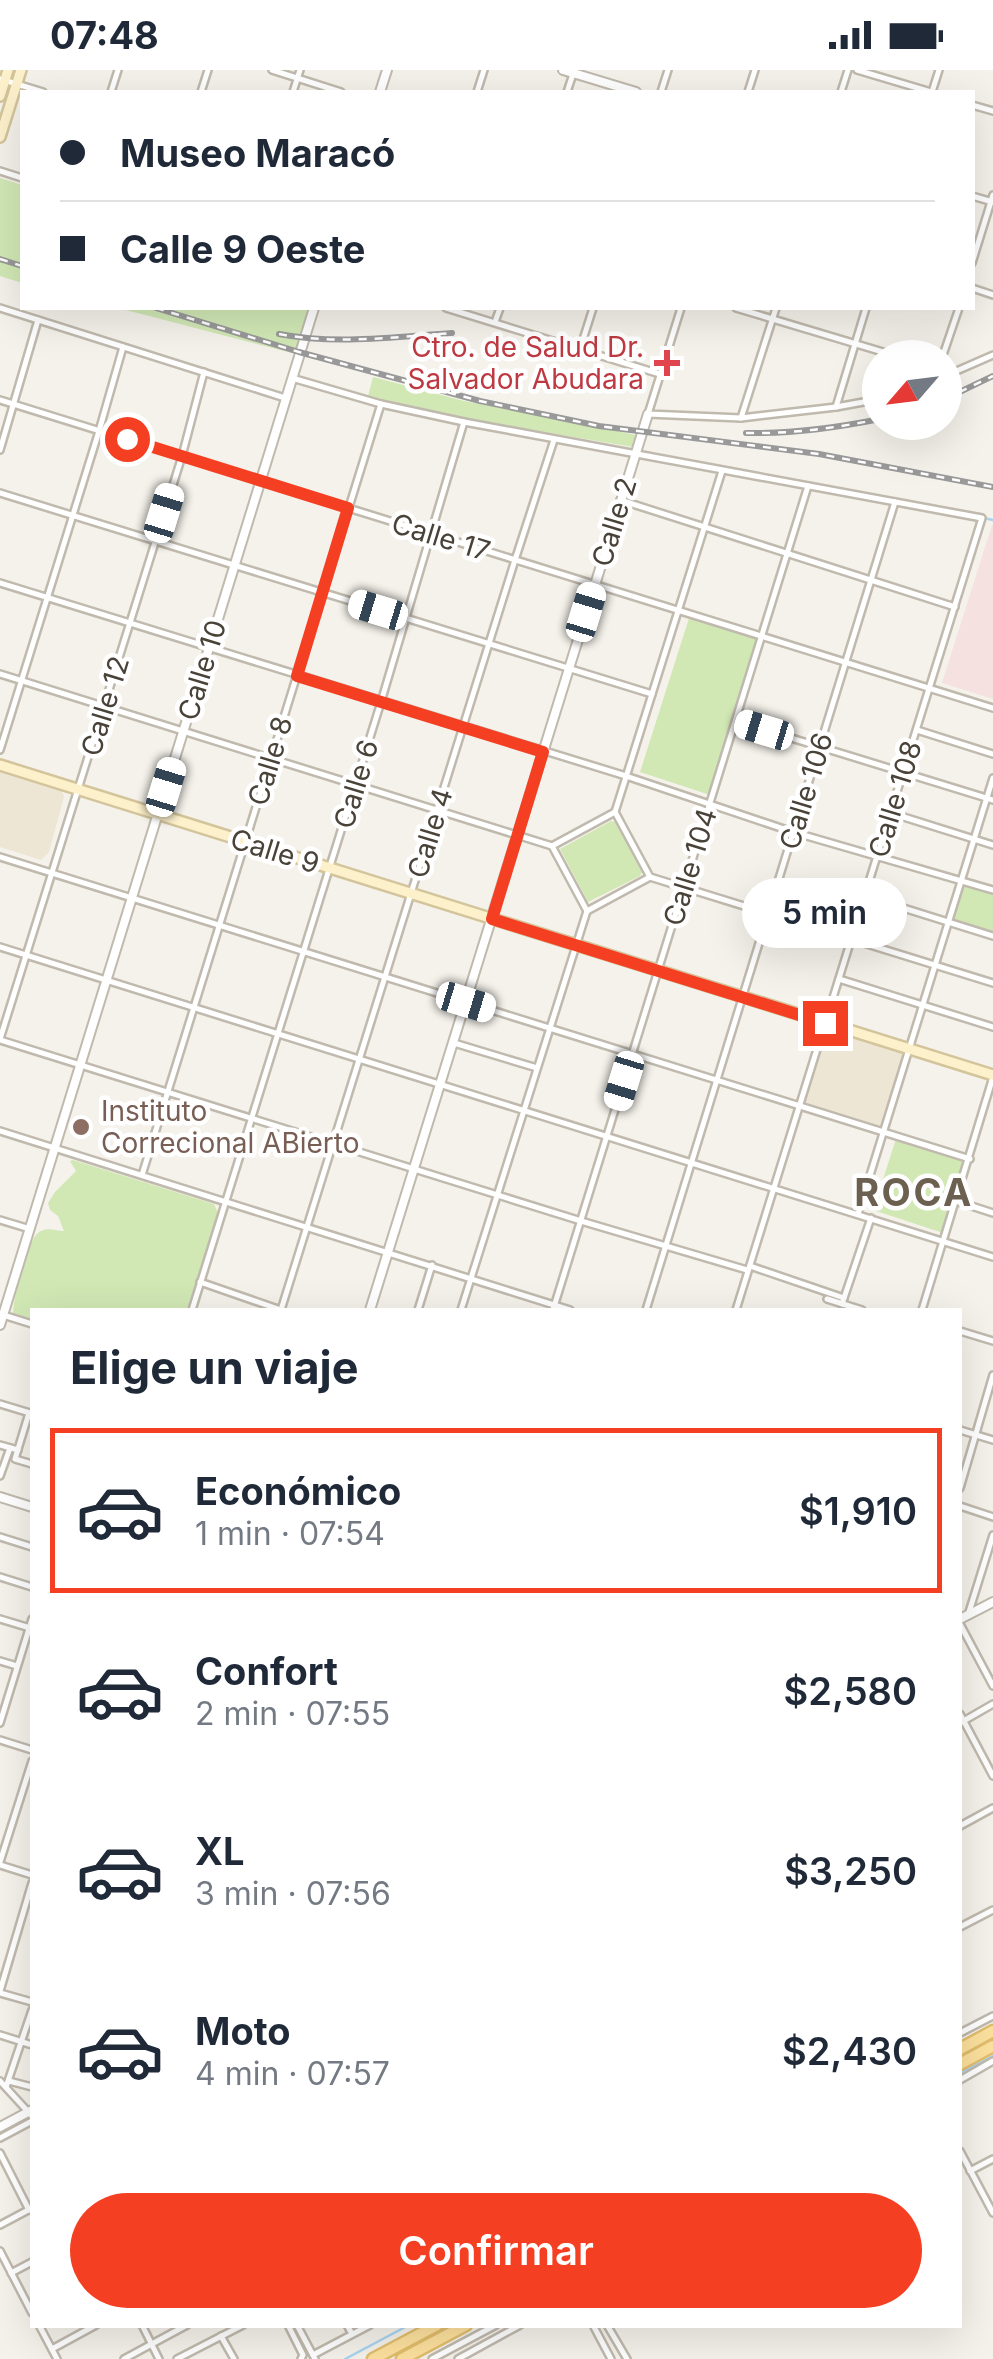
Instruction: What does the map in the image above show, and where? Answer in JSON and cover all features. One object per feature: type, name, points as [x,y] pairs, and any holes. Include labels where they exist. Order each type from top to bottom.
[{"type":"main road","points":[[0,136],[21,70]]},
{"type":"main road","points":[[0,96],[4,77]]},
{"type":"main road","name":"Calle 9","points":[[0,765],[993,1076]]},
{"type":"main road","points":[[962,2048],[993,2031]]},
{"type":"main road","points":[[962,2063],[993,2046]]},
{"type":"main road","points":[[373,2359],[431,2328]]},
{"type":"main road","points":[[402,2359],[460,2328]]},
{"type":"street","points":[[272,70],[336,90]]},
{"type":"street","points":[[294,90],[300,70]]},
{"type":"street","points":[[858,70],[924,90]]},
{"type":"street","points":[[570,71],[630,90]]},
{"type":"street","points":[[4,77],[36,90]]},
{"type":"street","points":[[975,253],[992,199]]},
{"type":"street","points":[[0,308],[285,398]]},
{"type":"street","name":"Calle 10","points":[[0,1325],[313,310]]},
{"type":"street","points":[[453,310],[660,374]]},
{"type":"street","points":[[496,322],[499,310]]},
{"type":"street","points":[[580,349],[592,310]]},
{"type":"street","name":"Calle 2","points":[[371,1308],[680,310]]},
{"type":"street","points":[[743,310],[862,346]]},
{"type":"street","points":[[741,418],[775,310]]},
{"type":"street","points":[[836,407],[865,310]]},
{"type":"street","points":[[948,340],[958,310]]},
{"type":"street","points":[[0,450],[38,320]]},
{"type":"street","points":[[0,750],[122,347]]},
{"type":"street","points":[[962,369],[993,355]]},
{"type":"street","name":"Calle 12","points":[[0,1039],[182,456],[204,372]]},
{"type":"street","points":[[292,378],[381,404],[464,422],[895,502]]},
{"type":"street","name":"Calle 17","points":[[0,400],[993,708]]},
{"type":"street","points":[[648,414],[741,418],[862,402]]},
{"type":"street","name":"Calle 8","points":[[142,1175],[381,404]]},
{"type":"street","name":"Calle 6","points":[[193,1308],[356,785],[464,422]]},
{"type":"street","name":"Calle 4","points":[[282,1308],[554,440]]},
{"type":"street","points":[[552,846],[615,812],[722,471]]},
{"type":"street","name":"Calle 104","points":[[554,1308],[808,486]]},
{"type":"street","points":[[0,493],[652,694]]},
{"type":"street","points":[[620,500],[955,606]]},
{"type":"street","name":"Calle 108","points":[[737,1308],[982,518],[895,502]]},
{"type":"street","name":"Calle 106","points":[[647,1308],[895,502]]},
{"type":"street","points":[[0,582],[794,832],[993,890]]},
{"type":"street","points":[[0,674],[552,846],[587,911]]},
{"type":"street","points":[[736,721],[990,799]]},
{"type":"street","points":[[916,730],[993,754]]},
{"type":"street","points":[[858,1214],[974,839],[990,799],[993,778]]},
{"type":"street","points":[[615,812],[650,877]]},
{"type":"street","points":[[891,813],[993,845]]},
{"type":"street","points":[[0,858],[970,1158]]},
{"type":"street","points":[[461,1308],[587,911],[650,877],[993,983]]},
{"type":"street","points":[[865,896],[993,936]]},
{"type":"street","points":[[0,947],[993,1257]]},
{"type":"street","points":[[839,979],[993,1027]]},
{"type":"street","points":[[0,1039],[581,1221],[749,1268],[858,1308]]},
{"type":"street","points":[[454,1043],[537,1068]]},
{"type":"street","points":[[923,1308],[993,1076]]},
{"type":"street","points":[[0,1131],[470,1278],[554,1308]]},
{"type":"street","points":[[956,1201],[993,1213]]},
{"type":"street","points":[[844,1301],[870,1218]]},
{"type":"street","points":[[0,1220],[30,1230]]},
{"type":"street","points":[[419,1308],[432,1266]]},
{"type":"street","points":[[200,1282],[275,1308]]},
{"type":"street","points":[[824,1308],[828,1296]]},
{"type":"street","points":[[2,1314],[30,1323]]},
{"type":"street","points":[[962,1332],[993,1341]]},
{"type":"street","points":[[962,1481],[993,1376]]},
{"type":"street","points":[[0,1404],[30,1414]]},
{"type":"street","points":[[30,1417],[15,1458],[30,1463]]},
{"type":"street","points":[[962,1431],[993,1440]]},
{"type":"street","points":[[0,1444],[18,1450]]},
{"type":"street","points":[[0,1476],[10,1448]]},
{"type":"street","points":[[0,1497],[30,1506]]},
{"type":"street","points":[[962,1507],[993,1516]]},
{"type":"street","points":[[993,1534],[963,1618],[993,1686]]},
{"type":"street","points":[[0,1537],[30,1546]]},
{"type":"street","points":[[0,1577],[30,1586]]},
{"type":"street","points":[[963,1618],[993,1602]]},
{"type":"street","points":[[0,1618],[30,1629]]},
{"type":"street","points":[[0,1723],[3,1701],[30,1632]]},
{"type":"street","points":[[0,1660],[18,1666]]},
{"type":"street","points":[[993,1704],[962,1722],[993,1776]]},
{"type":"street","points":[[0,1740],[30,1749]]},
{"type":"street","points":[[30,1767],[0,1864],[30,1874]]},
{"type":"street","points":[[962,1825],[993,1808]]},
{"type":"street","points":[[30,1890],[0,1992],[30,2001]]},
{"type":"street","points":[[962,1926],[993,1910]]},
{"type":"street","points":[[8,2084],[30,2016]]},
{"type":"street","points":[[962,2032],[993,2016]]},
{"type":"street","points":[[0,2035],[30,2044]]},
{"type":"street","points":[[962,2079],[993,2062]]},
{"type":"street","points":[[0,2081],[30,2088]]},
{"type":"street","points":[[8,2084],[30,2112]]},
{"type":"street","points":[[0,2127],[30,2115]]},
{"type":"street","points":[[0,2138],[30,2116]]},
{"type":"street","points":[[0,2154],[30,2207]]},
{"type":"street","points":[[962,2154],[993,2213]]},
{"type":"street","points":[[970,2170],[993,2159]]},
{"type":"street","points":[[0,2226],[30,2210]]},
{"type":"street","points":[[0,2251],[30,2307]]},
{"type":"street","points":[[11,2273],[30,2263]]},
{"type":"street","points":[[41,2328],[57,2359]]},
{"type":"street","points":[[52,2349],[90,2328]]},
{"type":"street","points":[[144,2328],[159,2359]]},
{"type":"street","points":[[124,2359],[181,2328]]},
{"type":"street","points":[[177,2359],[237,2328]]},
{"type":"street","points":[[289,2328],[302,2358]]},
{"type":"street","points":[[299,2328],[314,2357],[364,2328]]},
{"type":"street","points":[[349,2328],[352,2334]]},
{"type":"street","points":[[432,2359],[490,2328]]},
{"type":"street","points":[[458,2359],[515,2328]]},
{"type":"street","points":[[595,2328],[611,2359]]},
{"type":"street","points":[[609,2328],[627,2359]]},
{"type":"street","points":[[221,2336],[234,2359]]},
{"type":"shaded area","points":[[993,525],[993,699],[942,683]]},
{"type":"shaded area","points":[[0,772],[62,791],[64,797],[49,852],[41,860],[0,847]]},
{"type":"shaded area","points":[[825,1023],[909,1049],[883,1132],[799,1107]]},
{"type":"green space","points":[[0,178],[20,184],[20,282],[0,276]]},
{"type":"green space","points":[[126,310],[309,310],[296,354]]},
{"type":"green space","points":[[373,377],[464,401],[636,435],[633,447],[479,421],[368,396]]},
{"type":"green space","points":[[690,615],[765,640],[716,797],[640,772]]},
{"type":"green space","points":[[611,821],[642,872],[588,902],[560,849]]},
{"type":"green space","points":[[964,885],[993,894],[993,931],[954,919]]},
{"type":"green space","points":[[896,1139],[966,1161],[943,1233],[873,1210]]},
{"type":"green space","points":[[70,1161],[214,1204],[218,1213],[189,1308],[30,1308],[30,1319],[13,1313],[30,1244],[41,1231],[64,1231],[48,1203],[76,1171]]},
{"type":"waterway","points":[[984,518],[993,520]]},
{"type":"waterway","points":[[962,2055],[993,2038]]},
{"type":"waterway","points":[[962,2072],[993,2056]]},
{"type":"waterway","points":[[345,2359],[403,2328]]},
{"type":"waterway","points":[[386,2359],[444,2328]]},
{"type":"railway","points":[[0,259],[20,265]]},
{"type":"railway","points":[[162,310],[480,401],[599,426],[819,454],[993,487]]},
{"type":"railway","points":[[279,334],[343,340],[452,333]]},
{"type":"railway","points":[[962,391],[993,376]]},
{"type":"railway","points":[[746,433],[813,430],[862,422]]},
{"type":"place","name":"Ctro. de Salud Dr. Salvador Abudara","points":[[667,363]]},
{"type":"place","name":"Instituto Correcional ABierto","points":[[81,1127]]},
{"type":"district","name":"ROCA","points":[[914,1193]]},
{"type":"route","points":[[127,439],[348,508],[297,676],[543,752],[492,919],[825,1023]]}]
